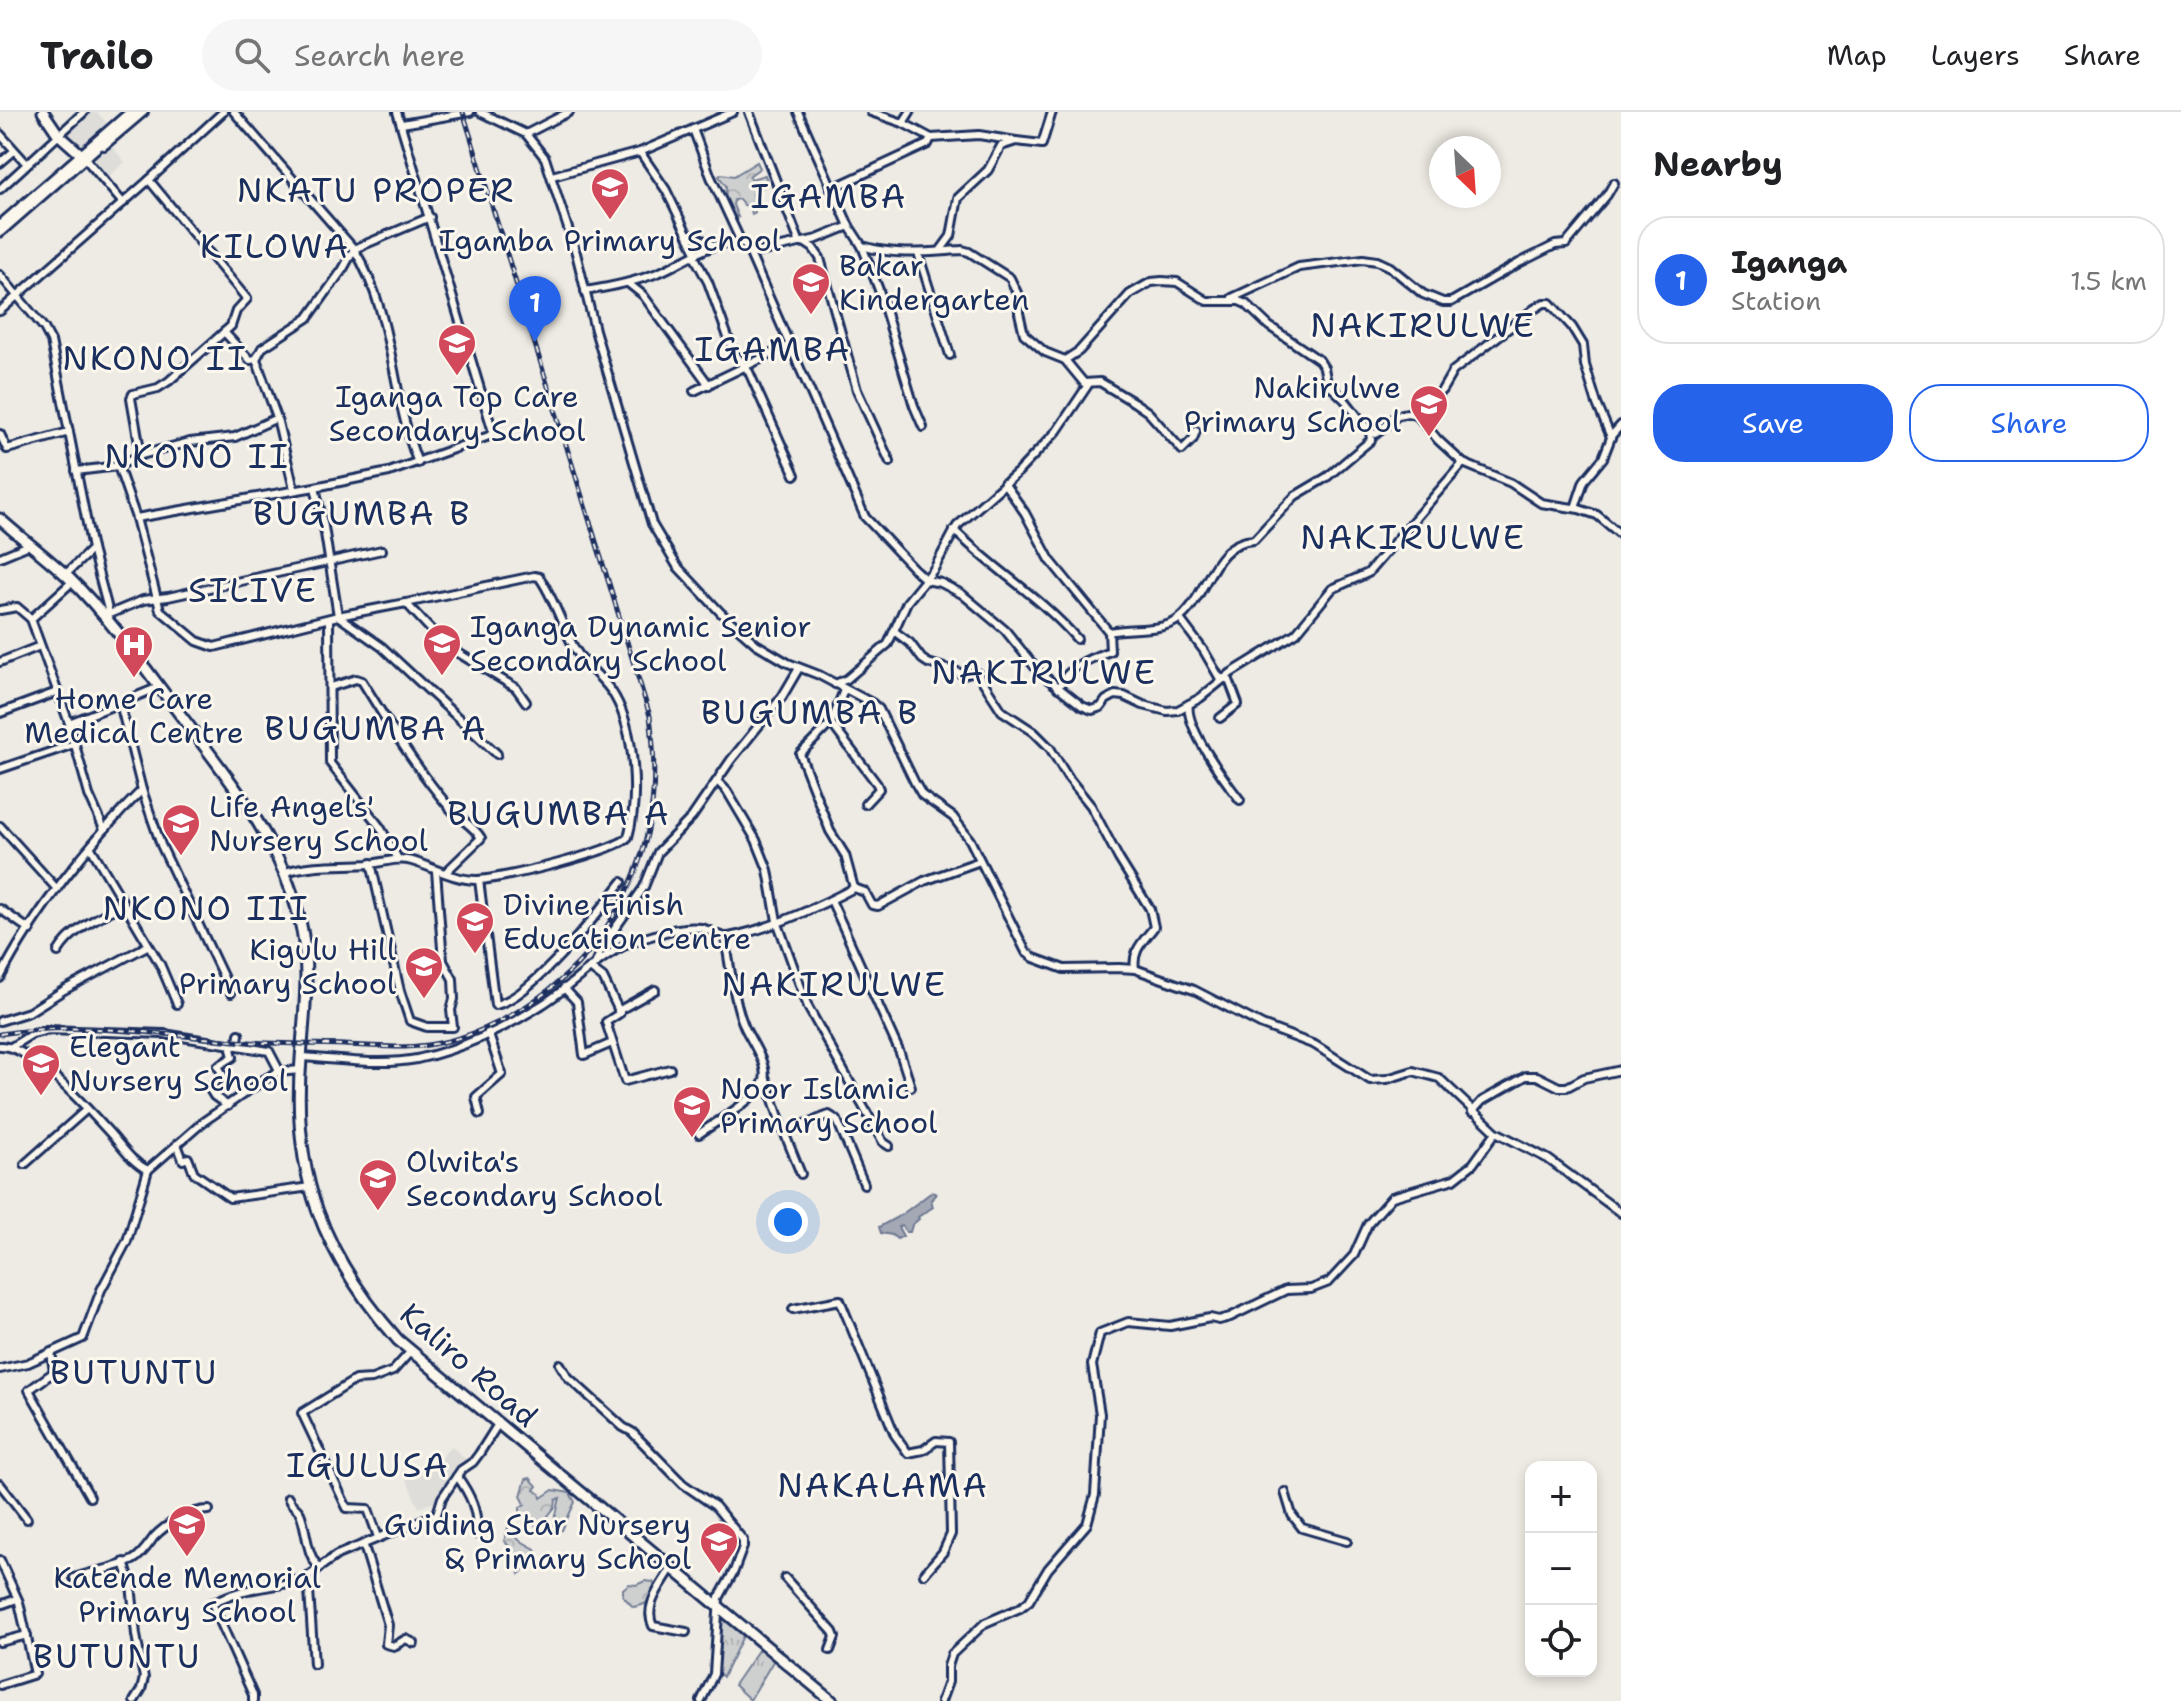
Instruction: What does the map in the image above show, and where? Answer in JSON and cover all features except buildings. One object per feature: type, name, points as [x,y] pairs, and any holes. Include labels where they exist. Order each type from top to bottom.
[{"type":"main road","points":[[45,112],[83,156]]},
{"type":"main road","points":[[0,234],[83,156],[136,112]]},
{"type":"main road","name":"Kaliro Road","points":[[0,519],[69,578],[107,616],[245,803],[285,872],[300,921],[305,963],[306,1000],[300,1070],[301,1140],[310,1187],[325,1233],[355,1287],[411,1351],[832,1701]]},
{"type":"street","points":[[0,189],[84,112]]},
{"type":"street","points":[[83,156],[129,112]]},
{"type":"street","points":[[0,224],[83,156],[144,112]]},
{"type":"street","points":[[0,311],[223,112]]},
{"type":"street","points":[[234,112],[354,249],[387,330],[406,433],[418,463]]},
{"type":"street","points":[[136,518],[389,472],[493,432],[397,112]]},
{"type":"street","points":[[402,124],[470,112]]},
{"type":"street","points":[[480,112],[526,134],[545,158],[652,524],[664,549],[721,613],[756,644],[879,709],[922,795],[953,817],[970,840],[1026,952],[1045,964],[1064,969],[1135,969],[1194,990],[1262,1025],[1315,1045],[1370,1080],[1387,1079],[1413,1071],[1439,1078],[1496,1132],[1548,1159],[1621,1213]]},
{"type":"street","points":[[526,134],[569,112]]},
{"type":"street","points":[[552,176],[640,152],[733,112]]},
{"type":"street","points":[[749,112],[802,243],[813,248],[820,258],[857,390],[890,462]]},
{"type":"street","points":[[798,112],[831,189],[862,246],[923,427]]},
{"type":"street","points":[[871,112],[903,123],[931,138],[979,135],[1042,144],[1052,112]]},
{"type":"street","points":[[903,123],[910,112]]},
{"type":"street","points":[[693,129],[714,185],[741,242],[750,254],[865,517],[926,580],[940,582],[962,594],[1005,630],[1039,672],[1082,706],[1092,710],[1101,707],[1115,695],[1167,711],[1189,704],[1296,633],[1332,589],[1368,573],[1463,463]]},
{"type":"street","points":[[0,134],[27,164]]},
{"type":"street","points":[[831,189],[928,144],[931,138]]},
{"type":"street","points":[[940,251],[951,236],[958,198],[988,170],[1001,146],[1016,141]]},
{"type":"street","points":[[0,163],[14,151]]},
{"type":"street","points":[[640,152],[666,190],[708,282],[733,351],[742,367],[749,372],[795,475]]},
{"type":"street","points":[[83,156],[123,203]]},
{"type":"street","points":[[141,455],[131,398],[133,394],[158,388],[169,381],[231,326],[236,311],[247,299],[149,180]]},
{"type":"street","points":[[1225,301],[1299,267],[1363,259],[1390,267],[1423,294],[1451,302],[1519,263],[1555,245],[1566,244],[1614,183]]},
{"type":"street","points":[[294,489],[277,418],[256,359],[262,348],[308,318],[354,249],[430,217]]},
{"type":"street","points":[[750,254],[802,243],[849,226]]},
{"type":"street","points":[[685,230],[715,246]]},
{"type":"street","points":[[585,291],[628,283],[658,273],[715,246],[741,242]]},
{"type":"street","points":[[862,246],[895,254],[969,252],[1010,278],[1019,297],[1024,334],[1045,352],[1065,360],[1088,385]]},
{"type":"street","points":[[918,253],[950,355]]},
{"type":"street","points":[[0,275],[51,341],[107,616],[132,603],[156,597],[168,597],[382,550]]},
{"type":"street","points":[[1065,360],[1079,351],[1130,294],[1151,282],[1177,282],[1207,301],[1239,301],[1246,304],[1269,326],[1319,360],[1327,383],[1370,432],[1371,440],[1327,477],[1295,496],[1254,540],[1239,540],[1230,548],[1180,619],[1168,625],[1109,632]]},
{"type":"street","points":[[628,283],[643,295],[709,385]]},
{"type":"street","points":[[1417,415],[1442,390],[1453,371],[1534,309],[1550,303],[1572,327],[1583,345],[1585,365],[1611,437]]},
{"type":"street","points":[[224,332],[250,360],[256,359]]},
{"type":"street","points":[[694,391],[790,345]]},
{"type":"street","points":[[835,684],[847,679],[881,650],[907,602],[934,569],[961,521],[1057,431],[1088,385],[1100,382],[1135,403],[1148,412],[1182,450],[1196,431]]},
{"type":"street","points":[[1370,432],[1376,434],[1384,430],[1398,415],[1417,415],[1463,463],[1511,483],[1541,503],[1597,515],[1621,535]]},
{"type":"street","points":[[76,471],[118,466],[141,455],[190,442],[235,437],[277,418]]},
{"type":"street","points":[[1575,508],[1584,481],[1603,458],[1611,437],[1621,425]]},
{"type":"street","points":[[0,434],[7,449],[69,432]]},
{"type":"street","points":[[118,466],[136,518],[160,610],[197,641],[214,647],[338,616],[534,576],[539,577],[580,657],[594,675],[608,685],[616,698],[626,727],[634,800],[632,825],[625,842],[525,872],[479,880],[398,859],[318,864],[285,872]]},
{"type":"street","points":[[1004,483],[1025,513],[1050,560],[1109,632],[1110,651],[1088,658],[1065,673],[1058,688]]},
{"type":"street","points":[[315,487],[338,616],[382,647],[497,754]]},
{"type":"street","points":[[954,530],[986,560],[1057,616],[1077,639]]},
{"type":"street","points":[[0,557],[29,545]]},
{"type":"street","points":[[31,619],[92,549]]},
{"type":"street","points":[[934,569],[934,575],[940,582]]},
{"type":"street","points":[[406,603],[445,645],[516,688],[526,702]]},
{"type":"street","points":[[0,610],[17,607],[31,619],[69,723],[89,795],[104,829]]},
{"type":"street","points":[[1180,619],[1223,680]]},
{"type":"street","points":[[329,620],[330,763],[380,827],[398,859]]},
{"type":"street","points":[[894,631],[928,663],[964,674],[974,671],[1002,711],[1034,732],[1050,748],[1091,806],[1154,916],[1154,927],[1137,948],[1135,969]]},
{"type":"street","points":[[0,662],[40,646]]},
{"type":"street","points":[[592,966],[644,887],[658,852],[692,817],[744,743],[782,697],[799,668]]},
{"type":"street","points":[[331,687],[356,679],[362,681],[394,732],[449,807],[478,833],[481,838],[446,872]]},
{"type":"street","points":[[1220,718],[1238,704],[1229,680],[1223,680]]},
{"type":"street","points":[[69,723],[159,687]]},
{"type":"street","points":[[844,690],[831,723],[800,754],[830,831],[845,855],[854,888]]},
{"type":"street","points":[[0,713],[57,692]]},
{"type":"street","points":[[120,703],[142,790],[178,883],[231,993]]},
{"type":"street","points":[[1189,704],[1187,712],[1203,747],[1240,800]]},
{"type":"street","points":[[831,723],[877,784],[877,793],[865,804]]},
{"type":"street","points":[[0,769],[74,744]]},
{"type":"street","points":[[717,781],[727,791],[756,840],[768,870],[777,921],[808,1007],[883,1142],[889,1146]]},
{"type":"street","points":[[0,978],[57,889],[104,829],[142,790]]},
{"type":"street","points":[[0,826],[57,889]]},
{"type":"street","points":[[91,848],[160,964],[177,1004]]},
{"type":"street","points":[[301,1057],[355,1061],[415,1060],[456,1047],[540,1006],[624,945],[685,928],[702,929],[725,938],[777,921],[854,888],[865,892],[872,905],[878,906],[924,881],[980,861]]},
{"type":"street","points":[[371,863],[400,991],[410,1021],[427,1027],[453,1027],[453,979],[443,961],[436,871]]},
{"type":"street","points":[[479,880],[495,1005],[505,1003],[552,963],[622,882]]},
{"type":"street","points":[[831,900],[900,1053],[911,1087]]},
{"type":"street","points":[[58,952],[64,941],[83,927],[124,904]]},
{"type":"street","points":[[0,909],[30,930]]},
{"type":"street","points":[[725,938],[743,1024],[763,1065],[801,1174]]},
{"type":"street","points":[[0,1021],[29,1012],[147,946]]},
{"type":"street","points":[[592,966],[603,978],[618,1011],[618,1016],[606,1022],[625,1081],[670,1069]]},
{"type":"street","points":[[564,988],[577,1002],[584,1055],[612,1043]]},
{"type":"street","points":[[618,1011],[655,990]]},
{"type":"street","points":[[11,1047],[32,1034],[48,1030],[164,1034],[269,1051],[280,1072]]},
{"type":"street","points":[[480,1114],[476,1097],[502,1074],[488,1032]]},
{"type":"street","points":[[228,1106],[209,1088],[223,1075],[218,1066],[233,1057],[233,1046],[239,1034]]},
{"type":"street","points":[[0,1046],[26,1054],[87,1109],[138,1165],[148,1170]]},
{"type":"street","points":[[0,1369],[28,1363],[83,1338],[101,1290],[127,1241],[148,1170],[203,1122],[280,1072],[300,1070]]},
{"type":"street","points":[[1472,1112],[1482,1101],[1526,1076],[1537,1076],[1559,1087],[1567,1087],[1584,1078],[1621,1070]]},
{"type":"street","points":[[699,1134],[752,1096],[763,1084],[765,1076]]},
{"type":"street","points":[[25,1164],[87,1109]]},
{"type":"street","points":[[784,1132],[829,1115],[837,1120],[864,1184]]},
{"type":"street","points":[[944,1701],[952,1654],[985,1623],[1029,1601],[1048,1569],[1087,1524],[1095,1495],[1100,1414],[1092,1365],[1100,1333],[1128,1322],[1170,1326],[1210,1318],[1219,1320],[1286,1290],[1311,1289],[1329,1282],[1354,1255],[1368,1224],[1392,1197],[1454,1179],[1473,1164],[1496,1132]]},
{"type":"street","points":[[177,1144],[183,1160],[188,1158],[194,1173],[230,1198],[310,1187]]},
{"type":"street","points":[[793,1309],[840,1300],[895,1435],[908,1453],[923,1450],[936,1441],[949,1442],[951,1534],[943,1552],[924,1574]]},
{"type":"street","points":[[378,1537],[368,1509],[359,1506],[347,1508],[302,1413],[355,1380],[372,1379],[393,1371],[411,1351]]},
{"type":"street","points":[[51,1352],[54,1372],[29,1390],[90,1497]]},
{"type":"street","points":[[560,1364],[568,1377],[600,1407],[632,1432],[695,1494],[715,1506],[743,1540],[734,1571],[719,1598],[714,1674],[701,1701]]},
{"type":"street","points":[[253,1701],[212,1603],[230,1594],[273,1588],[308,1576],[337,1555],[437,1514],[442,1498],[457,1476],[479,1454],[498,1424]]},
{"type":"street","points":[[457,1476],[478,1520],[476,1534]]},
{"type":"street","points":[[0,1484],[27,1519]]},
{"type":"street","points":[[1285,1492],[1292,1515],[1302,1528],[1347,1541]]},
{"type":"street","points":[[288,1498],[300,1514],[312,1561],[320,1567]]},
{"type":"street","points":[[74,1578],[101,1573],[133,1560],[156,1535],[197,1510],[209,1510]]},
{"type":"street","points":[[364,1546],[388,1625],[386,1644],[394,1646],[406,1639],[414,1643]]},
{"type":"street","points":[[0,1560],[17,1599],[35,1674],[0,1685]]},
{"type":"street","points":[[124,1562],[131,1584],[144,1678],[134,1701]]},
{"type":"street","points":[[672,1567],[649,1608],[650,1619],[653,1626],[658,1628],[686,1632]]},
{"type":"street","points":[[308,1576],[314,1664]]},
{"type":"street","points":[[785,1578],[833,1632],[835,1637],[830,1650]]},
{"type":"street","points":[[0,1605],[17,1599]]},
{"type":"street","points":[[0,1642],[27,1635]]},
{"type":"shaded area","points":[[88,112],[97,112],[109,126],[81,149],[65,131]]},
{"type":"shaded area","points":[[109,143],[125,162],[106,179],[92,160]]},
{"type":"shaded area","points":[[932,1192],[936,1194],[931,1200],[933,1207],[918,1217],[910,1232],[906,1232],[902,1225],[898,1227],[903,1236],[897,1239],[881,1233],[879,1227]]},
{"type":"shaded area","points":[[451,1446],[468,1461],[439,1500],[419,1508],[406,1479],[442,1457]]},
{"type":"green space","points":[[757,162],[760,168],[749,176],[751,179],[765,175],[768,184],[753,193],[755,213],[752,214],[750,207],[739,199],[734,200],[738,217],[734,216],[725,204],[726,186],[719,176],[734,176]]},
{"type":"green space","points":[[530,1478],[541,1498],[553,1490],[570,1493],[575,1502],[562,1530],[552,1532],[560,1498],[540,1526],[537,1527],[529,1517],[520,1513],[520,1507],[525,1504],[521,1496],[526,1479]]},
{"type":"green space","points":[[508,1528],[519,1540],[535,1549],[536,1556],[522,1564],[520,1574],[510,1547],[504,1541]]},
{"type":"green space","points":[[653,1582],[656,1589],[648,1602],[633,1607],[623,1596],[623,1589],[629,1584]]},
{"type":"green space","points":[[721,1615],[744,1634],[723,1677],[715,1670]]},
{"type":"green space","points":[[761,1646],[775,1658],[750,1700],[734,1685]]},
{"type":"railway","points":[[0,1034],[88,1029],[262,1043],[396,1047],[453,1040],[502,1020],[548,991],[586,954],[618,908],[631,882],[648,830],[654,775],[650,716],[463,112]]},
{"type":"place","name":"Igamba Primary School","points":[[610,221]]},
{"type":"place","name":"Bakar Kindergarten","points":[[811,316]]},
{"type":"place","name":"Iganga","points":[[535,342]]},
{"type":"place","name":"Iganga Top Care Secondary School","points":[[457,377]]},
{"type":"place","name":"Nakirulwe Primary School","points":[[1429,438]]},
{"type":"place","name":"Iganga Dynamic Senior Secondary School","points":[[442,677]]},
{"type":"place","name":"Home Care Medical Centre","points":[[134,679]]},
{"type":"place","name":"Life Angels' Nursery School","points":[[181,857]]},
{"type":"place","name":"Divine Finish Education Centre","points":[[475,955]]},
{"type":"place","name":"Kigulu Hill Primary School","points":[[424,1000]]},
{"type":"place","name":"Elegant Nursery School","points":[[41,1097]]},
{"type":"place","name":"Noor Islamic Primary School","points":[[692,1139]]},
{"type":"place","name":"Olwita's Secondary School","points":[[378,1212]]},
{"type":"place","name":"Katende Memorial Primary School","points":[[187,1558]]},
{"type":"place","name":"Guiding Star Nursery & Primary School","points":[[719,1575]]},
{"type":"district","name":"NKATU PROPER","points":[[376,190]]},
{"type":"district","name":"IGAMBA","points":[[829,196]]},
{"type":"district","name":"KILOWA","points":[[275,246]]},
{"type":"district","name":"NAKIRULWE","points":[[1423,325]]},
{"type":"district","name":"IGAMBA","points":[[773,349]]},
{"type":"district","name":"NKONO II","points":[[155,358]]},
{"type":"district","name":"NKONO II","points":[[197,456]]},
{"type":"district","name":"BUGUMBA B","points":[[362,513]]},
{"type":"district","name":"NAKIRULWE","points":[[1413,537]]},
{"type":"district","name":"SILIVE","points":[[253,590]]},
{"type":"district","name":"NAKIRULWE","points":[[1044,672]]},
{"type":"district","name":"BUGUMBA B","points":[[810,712]]},
{"type":"district","name":"BUGUMBA A","points":[[376,728]]},
{"type":"district","name":"BUGUMBA A","points":[[559,813]]},
{"type":"district","name":"NKONO III","points":[[206,908]]},
{"type":"district","name":"NAKIRULWE","points":[[834,984]]},
{"type":"district","name":"BUTUNTU","points":[[134,1372]]},
{"type":"district","name":"IGULUSA","points":[[368,1465]]},
{"type":"district","name":"NAKALAMA","points":[[883,1485]]},
{"type":"district","name":"BUTUNTU","points":[[117,1656]]}]
